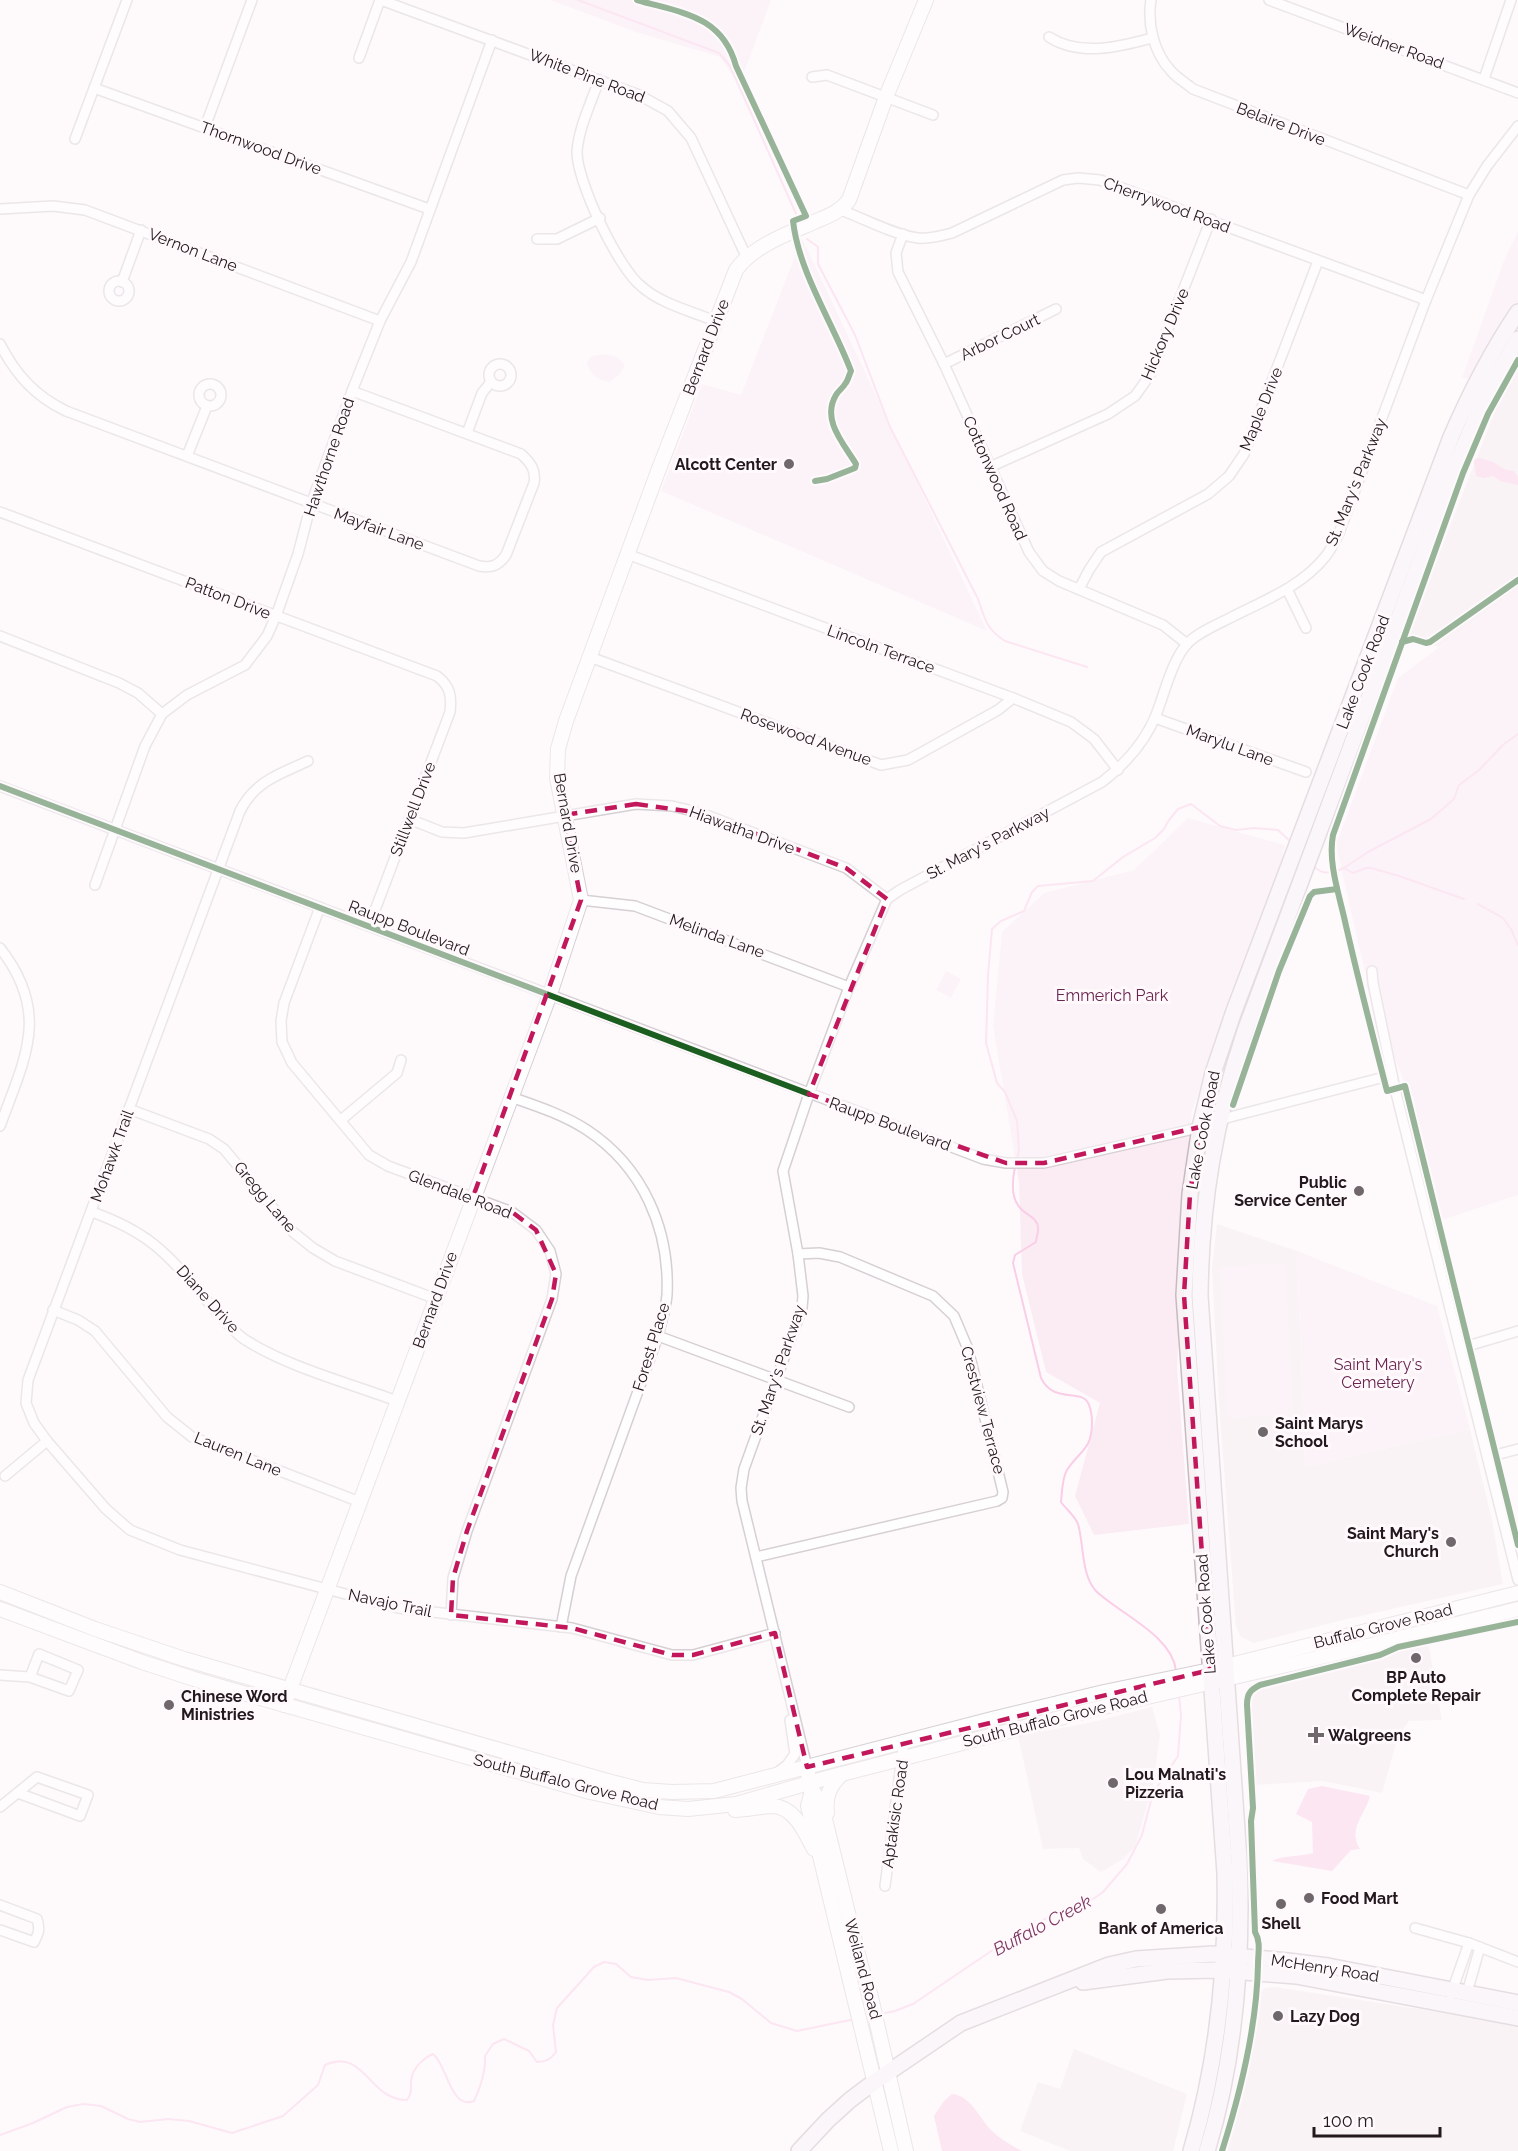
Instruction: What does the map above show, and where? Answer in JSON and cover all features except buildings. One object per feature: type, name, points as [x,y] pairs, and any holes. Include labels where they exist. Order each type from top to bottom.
[{"type":"main road","points":[[746,256],[794,230],[841,210],[849,200],[886,97],[926,0]]},
{"type":"main road","name":"Bernard Drive","points":[[284,1705],[549,997],[581,900],[557,778],[558,749],[566,721],[627,555],[716,321],[736,270],[746,256]]},
{"type":"main road","name":"Lake Cook Road","points":[[1218,1674],[1197,1497],[1184,1295],[1190,1194],[1200,1127],[1213,1073],[1279,890],[1451,437],[1478,377],[1518,312]]},
{"type":"main road","name":"Lake Cook Road","points":[[1232,1963],[1225,1873],[1213,1495],[1200,1308],[1200,1261],[1205,1197],[1218,1122],[1245,1031],[1470,429],[1486,394],[1518,339]]},
{"type":"main road","points":[[1197,1497],[1213,1495]]},
{"type":"main road","name":"South Buffalo Grove Road","points":[[0,1592],[95,1629],[184,1659],[643,1790],[714,1791],[1065,1701],[1160,1687]]},
{"type":"main road","name":"Buffalo Grove Road","points":[[1247,1660],[1518,1593]]},
{"type":"main road","name":"South Buffalo Grove Road","points":[[0,1609],[142,1662],[284,1705],[622,1800],[659,1808],[688,1809],[736,1804],[811,1786],[844,1773],[1160,1687],[1218,1674],[1247,1674]]},
{"type":"main road","name":"Buffalo Grove Road","points":[[1247,1674],[1518,1609]]},
{"type":"main road","points":[[1333,1639],[1337,1653]]},
{"type":"main road","name":"South Buffalo Grove Road","points":[[1218,1674],[1247,1660]]},
{"type":"main road","points":[[807,1767],[811,1786]]},
{"type":"main road","points":[[827,1827],[828,1795],[832,1784],[844,1773]]},
{"type":"main road","name":"Weiland Road","points":[[811,1786],[821,1803],[870,1994],[906,2151]]},
{"type":"main road","name":"Weiland Road","points":[[811,1786],[808,1806],[891,2151]]},
{"type":"main road","points":[[688,1809],[721,1811],[771,1806],[782,1808],[798,1821],[815,1849],[828,1887]]},
{"type":"main road","name":"McHenry Road","points":[[799,2151],[828,2120],[874,2082],[961,2023],[1109,1965],[1136,1959],[1214,1953],[1232,1963],[1296,1976],[1457,1998],[1518,2003]]},
{"type":"main road","points":[[1191,2151],[1209,2079],[1232,1963]]},
{"type":"main road","points":[[1207,2151],[1228,2063],[1232,1963]]},
{"type":"main road","name":"McHenry Road","points":[[1457,1998],[1518,2018]]},
{"type":"street","points":[[75,139],[127,0]]},
{"type":"street","points":[[205,127],[252,0]]},
{"type":"street","points":[[359,58],[381,0]]},
{"type":"street","name":"White Pine Road","points":[[381,0],[599,80],[654,102],[668,111],[690,138],[746,256]]},
{"type":"street","name":"Belaire Drive","points":[[1151,0],[1149,9],[1152,38],[1170,70],[1193,89],[1469,195]]},
{"type":"street","name":"Weidner Road","points":[[1270,0],[1518,93]]},
{"type":"street","points":[[1484,79],[1511,0]]},
{"type":"street","points":[[1049,37],[1060,45],[1088,49],[1122,46],[1152,38]]},
{"type":"street","name":"Hawthorne Road","points":[[95,885],[146,746],[162,714],[187,695],[245,665],[267,636],[298,554],[312,504],[352,391],[380,321],[411,262],[492,40]]},
{"type":"street","points":[[812,77],[827,75],[933,115]]},
{"type":"street","points":[[599,80],[581,133],[577,157],[583,182],[620,261],[641,287],[657,297],[716,321]]},
{"type":"street","name":"Thornwood Drive","points":[[94,88],[429,209]]},
{"type":"street","name":"St. Mary's Parkway","points":[[807,1767],[742,1501],[741,1488],[747,1459],[802,1308],[798,1254],[783,1171],[849,987],[887,899],[1102,782],[1118,770],[1139,745],[1155,718],[1170,676],[1187,644],[1212,627],[1287,589],[1309,573],[1326,556],[1339,533],[1426,300],[1469,195],[1487,166],[1518,126]]},
{"type":"street","name":"Cherrywood Road","points":[[841,210],[918,238],[952,233],[1063,180],[1078,178],[1100,180],[1426,300]]},
{"type":"street","name":"Vernon Lane","points":[[0,209],[53,206],[85,210],[380,321]]},
{"type":"street","points":[[537,239],[557,239],[600,218]]},
{"type":"street","name":"Hickory Drive","points":[[990,467],[1108,414],[1135,396],[1150,375],[1211,219]]},
{"type":"street","points":[[122,282],[141,230]]},
{"type":"street","name":"Cottonwood Road","points":[[903,234],[896,253],[898,272],[944,364],[1029,552],[1043,571],[1059,581],[1163,626],[1187,644]]},
{"type":"street","name":"Maple Drive","points":[[1079,590],[1101,552],[1208,494],[1229,476],[1244,454],[1318,261]]},
{"type":"street","name":"Arbor Court","points":[[944,364],[1056,309]]},
{"type":"street","name":"Mayfair Lane","points":[[0,344],[19,376],[47,402],[66,411],[479,566],[488,568],[495,566],[506,555],[534,483],[535,474],[528,460],[521,454],[352,391]]},
{"type":"street","points":[[467,434],[482,393],[491,382]]},
{"type":"street","points":[[187,456],[207,406]]},
{"type":"street","name":"Patton Drive","points":[[0,512],[437,676],[450,690]]},
{"type":"street","name":"Lincoln Terrace","points":[[627,555],[1013,698],[1071,722],[1094,739],[1118,770]]},
{"type":"street","points":[[1287,589],[1306,628]]},
{"type":"street","points":[[0,636],[119,682],[138,693],[162,714]]},
{"type":"street","name":"Rosewood Avenue","points":[[590,657],[881,765],[908,760],[998,710],[1013,698]]},
{"type":"street","points":[[450,690],[459,686]]},
{"type":"street","name":"Stillwell Drive","points":[[369,926],[450,712],[452,701],[450,690]]},
{"type":"street","name":"Marylu Lane","points":[[1155,718],[1306,772]]},
{"type":"street","name":"Mohawk Trail","points":[[47,1441],[29,1413],[26,1395],[28,1380],[240,811],[251,793],[264,783],[308,761]]},
{"type":"street","name":"Raupp Boulevard","points":[[0,786],[320,907],[549,997],[983,1159],[1044,1164],[1200,1127],[1392,1075]]},
{"type":"street","name":"Hiawatha Drive","points":[[409,819],[442,832],[464,833],[636,804],[672,806],[846,868],[887,899]]},
{"type":"street","name":"Melinda Lane","points":[[581,900],[635,906],[849,987]]},
{"type":"street","name":"Glendale Road","points":[[320,907],[284,1003],[281,1021],[282,1042],[292,1063],[369,1155],[387,1166],[512,1212],[536,1230],[550,1251],[556,1274],[552,1299],[466,1531],[453,1578],[451,1615]]},
{"type":"street","points":[[0,948],[15,967],[31,1026],[25,1059],[0,1125]]},
{"type":"street","points":[[1372,971],[1392,1075],[1518,1581]]},
{"type":"street","points":[[340,1120],[397,1073],[400,1060]]},
{"type":"street","name":"Forest Place","points":[[511,1097],[544,1108],[586,1130],[615,1153],[639,1182],[656,1215],[664,1245],[667,1270],[667,1298],[658,1336],[571,1576],[561,1627]]},
{"type":"street","name":"Gregg Lane","points":[[129,1109],[208,1140],[224,1149],[293,1232],[313,1248],[335,1261],[436,1299]]},
{"type":"street","name":"Diane Drive","points":[[92,1212],[118,1221],[144,1235],[165,1253],[243,1338],[286,1360],[397,1401]]},
{"type":"street","name":"Crestview Terrace","points":[[756,1557],[997,1502],[1002,1498],[1003,1492],[968,1349],[954,1316],[933,1296],[840,1257],[819,1253],[798,1254]]},
{"type":"street","name":"Lauren Lane","points":[[53,1310],[78,1320],[95,1331],[167,1418],[192,1437],[360,1502]]},
{"type":"street","points":[[1461,1348],[1518,1332]]},
{"type":"street","points":[[658,1336],[849,1407]]},
{"type":"street","points":[[5,1476],[47,1441]]},
{"type":"street","name":"Navajo Trail","points":[[47,1441],[106,1509],[130,1530],[180,1550],[398,1608],[572,1628],[672,1655],[693,1655],[775,1633]]},
{"type":"street","points":[[1488,1457],[1518,1449]]},
{"type":"street","points":[[0,1675],[30,1677],[69,1691],[78,1670],[39,1654],[30,1677]]},
{"type":"street","name":"St. Mary's Parkway","points":[[773,1775],[787,1765],[795,1754],[784,1688],[786,1679]]},
{"type":"street","name":"Aptakisic Road","points":[[885,1886],[904,1741]]},
{"type":"street","points":[[0,1808],[37,1777],[87,1795],[80,1815],[18,1793]]},
{"type":"street","points":[[0,1905],[37,1919],[40,1927],[34,1942],[0,1930]]},
{"type":"street","points":[[1415,1928],[1469,1942],[1518,1962]]},
{"type":"street","points":[[1457,1998],[1469,1942]]},
{"type":"street","points":[[1457,1998],[1480,1947]]},
{"type":"highlighted area","points":[[636,804],[701,813],[846,868],[887,899],[809,1094],[1006,1163],[1044,1163],[1200,1127],[1190,1194],[1184,1295],[1210,1670],[807,1767],[775,1633],[693,1655],[672,1655],[572,1628],[451,1615],[453,1578],[467,1531],[552,1299],[556,1274],[536,1230],[512,1212],[473,1197],[581,900],[564,815]]},
{"type":"shaded area","points":[[1518,369],[1518,589],[1439,647],[1406,638],[1501,396]]},
{"type":"shaded area","points":[[1480,458],[1493,462],[1506,470],[1514,471],[1518,477],[1518,485],[1500,481],[1493,476],[1483,478],[1476,476],[1474,462],[1475,459]]},
{"type":"shaded area","name":"Saint Marys School","points":[[1217,1224],[1297,1251],[1305,1467],[1470,1429],[1492,1520],[1503,1584],[1343,1620],[1254,1643],[1241,1637],[1236,1627],[1219,1403],[1212,1268]]},
{"type":"shaded area","points":[[1428,1642],[1442,1720],[1409,1721],[1398,1737],[1382,1793],[1323,1781],[1255,1785],[1249,1701],[1253,1692],[1259,1687],[1394,1654],[1402,1647]]},
{"type":"shaded area","points":[[1152,1707],[1160,1735],[1153,1785],[1135,1847],[1123,1859],[1101,1872],[1083,1859],[1079,1848],[1043,1849],[1018,1736],[1093,1722]]},
{"type":"shaded area","points":[[1322,1786],[1370,1796],[1356,1828],[1360,1849],[1351,1850],[1332,1871],[1272,1861],[1313,1853],[1312,1822],[1296,1814],[1308,1789]]},
{"type":"shaded area","points":[[1275,1987],[1518,2024],[1518,2151],[1218,2151],[1252,2034],[1258,1996],[1265,1988]]},
{"type":"shaded area","points":[[1074,2049],[1187,2094],[1173,2151],[1070,2151],[1020,2131],[1038,2082],[1060,2089]]},
{"type":"shaded area","points":[[952,2094],[964,2098],[993,2132],[1022,2151],[942,2151],[934,2116]]},
{"type":"green space","points":[[550,0],[771,0],[742,78],[736,81],[720,57],[636,32]]},
{"type":"green space","points":[[1518,231],[1518,306],[1470,379],[1462,378],[1503,263]]},
{"type":"green space","points":[[802,238],[987,631],[661,491],[702,384],[741,395]]},
{"type":"green space","points":[[607,354],[617,357],[625,365],[619,375],[610,382],[595,376],[589,370],[587,362],[592,356]]},
{"type":"green space","points":[[1518,588],[1518,1195],[1442,1220],[1404,1082],[1369,990],[1336,845],[1398,678]]},
{"type":"green space","name":"Emmerich Park","points":[[1188,818],[1285,845],[1280,867],[1192,1111],[1177,1367],[1189,1524],[1094,1535],[1075,1496],[1100,1403],[1046,1372],[1022,1274],[1019,1182],[993,1026],[1002,932],[1044,893],[1134,870]]},
{"type":"green space","points":[[946,971],[961,979],[951,998],[936,990]]},
{"type":"green space","name":"Saint Mary's Cemetery","points":[[1297,1251],[1437,1306],[1470,1429],[1305,1467]]},
{"type":"green space","points":[[1285,1264],[1293,1414],[1228,1418],[1220,1267]]},
{"type":"waterway","points":[[578,0],[719,53],[730,66],[797,216]]},
{"type":"waterway","points":[[807,239],[818,247],[818,264],[855,335],[890,427],[978,599],[990,628],[1005,641],[1087,667]]},
{"type":"waterway","name":"Buffalo Creek","points":[[1312,866],[1322,872],[1332,873],[1431,819],[1454,799],[1459,785],[1478,771],[1504,744],[1518,734]]},
{"type":"waterway","name":"Buffalo Creek","points":[[1016,1162],[1019,1151],[1017,1121],[1005,1092],[997,1083],[986,1043],[992,929],[1001,921],[1024,911],[1032,892],[1038,886],[1093,881],[1123,857],[1155,838],[1178,809],[1191,804],[1220,826],[1236,830],[1254,828],[1278,830],[1291,842]]},
{"type":"waterway","points":[[1344,868],[1353,873],[1371,868],[1464,899]]},
{"type":"waterway","points":[[1478,904],[1503,918],[1518,945]]},
{"type":"waterway","name":"Buffalo Creek","points":[[1015,1167],[1013,1184],[1015,1200],[1021,1209],[1036,1221],[1038,1229],[1036,1242],[1015,1255],[1013,1263],[1041,1378],[1053,1391],[1086,1400],[1092,1414],[1090,1439],[1065,1473],[1061,1502],[1078,1524],[1085,1568],[1091,1584],[1106,1600],[1156,1636],[1173,1658],[1176,1671]]},
{"type":"waterway","name":"Buffalo Creek","points":[[881,2014],[913,2004],[1012,1937],[1047,1918],[1086,1904],[1103,1892],[1127,1864],[1142,1835],[1153,1793],[1178,1756],[1181,1715],[1179,1695]]},
{"type":"waterway","name":"Buffalo Creek","points":[[0,2135],[67,2107],[83,2104],[101,2106],[140,2122],[168,2119],[189,2121],[232,2133],[283,2116],[318,2085],[325,2065],[338,2061],[359,2068],[375,2085],[394,2098],[407,2100],[413,2072],[433,2054],[438,2059],[459,2099],[466,2102],[474,2101],[485,2067],[485,2056],[493,2044],[504,2039],[529,2051],[537,2062],[546,2061],[552,2057],[556,2052],[553,2025],[557,2008],[594,1967],[604,1962],[616,1964],[631,1977],[648,1980],[676,1978],[729,1992],[742,1999],[771,2023],[797,2031],[855,2019]]},
{"type":"cycle path","points":[[637,0],[684,13],[710,26],[721,36],[730,49],[806,216],[793,221],[796,240],[809,279],[851,371],[832,404],[831,414],[840,440],[856,464],[855,468],[827,479],[815,481]]},
{"type":"cycle path","points":[[1518,360],[1488,414],[1463,473],[1333,835],[1332,845],[1337,886],[1387,1091],[1405,1086],[1518,1545]]},
{"type":"cycle path","points":[[1402,642],[1413,639],[1430,642],[1518,580]]},
{"type":"cycle path","points":[[0,786],[809,1094]]},
{"type":"cycle path","points":[[1233,1105],[1279,971],[1310,896],[1314,892],[1337,889]]},
{"type":"cycle path","points":[[1222,2151],[1247,2059],[1257,1988],[1259,1948],[1255,1932],[1251,1821],[1253,1808],[1247,1705],[1250,1693],[1260,1685],[1380,1655],[1398,1647],[1518,1622]]},
{"type":"place","name":"Alcott Center","points":[[789,464]]},
{"type":"place","name":"Public Service Center","points":[[1359,1191]]},
{"type":"place","name":"Saint Marys School","points":[[1263,1432]]},
{"type":"place","name":"Saint Mary's Church","points":[[1451,1542]]},
{"type":"place","name":"BP Auto Complete Repair","points":[[1416,1658]]},
{"type":"place","name":"Chinese Word Ministries","points":[[169,1705]]},
{"type":"place","name":"Walgreens","points":[[1316,1735]]},
{"type":"place","name":"Lou Malnati's Pizzeria","points":[[1113,1783]]},
{"type":"place","name":"Food Mart","points":[[1309,1898]]},
{"type":"place","name":"Shell","points":[[1281,1904]]},
{"type":"place","name":"Bank of America","points":[[1161,1909]]},
{"type":"place","name":"Lazy Dog","points":[[1278,2016]]}]
